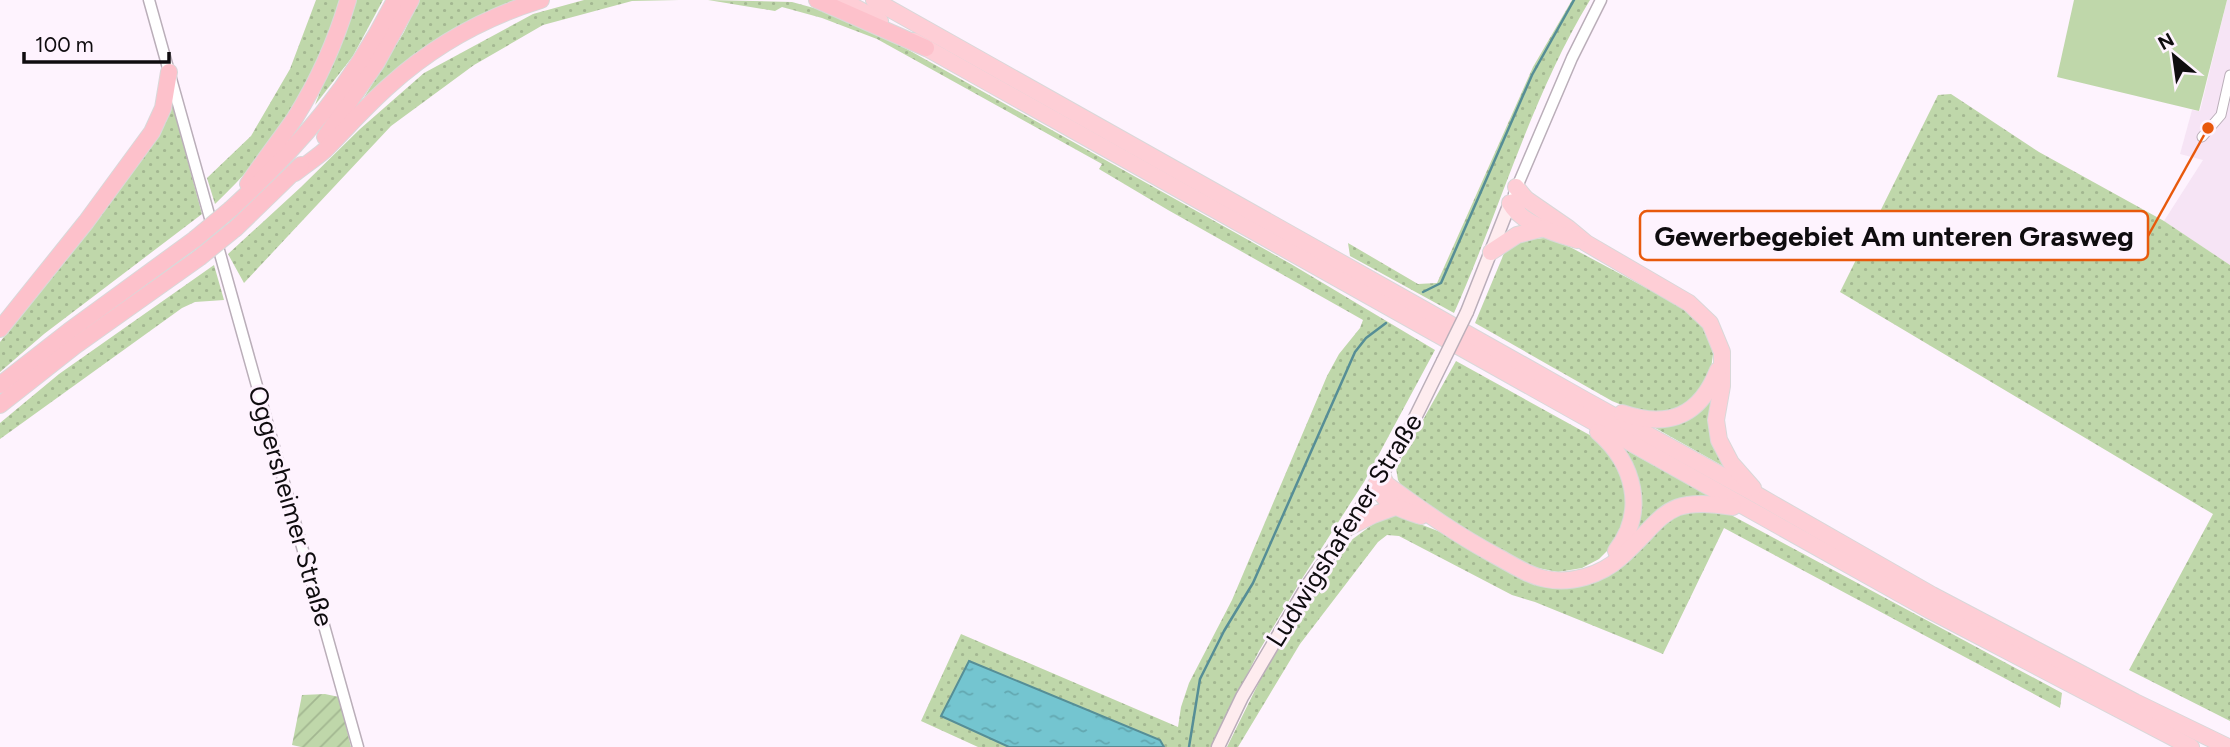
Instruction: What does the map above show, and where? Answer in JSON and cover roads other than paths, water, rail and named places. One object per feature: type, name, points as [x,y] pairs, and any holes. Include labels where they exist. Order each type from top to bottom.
[{"type":"highway","points":[[231,209],[308,95],[338,35],[348,0]]},
{"type":"highway","points":[[0,386],[68,331],[195,239],[231,209],[296,146],[339,94],[363,58],[395,0]]},
{"type":"highway","points":[[295,173],[334,126],[377,62],[411,0]]},
{"type":"highway","points":[[0,405],[75,346],[199,258],[236,228],[295,173],[324,151],[392,83],[467,31],[541,0]]},
{"type":"highway","points":[[817,0],[926,48]]},
{"type":"highway","points":[[842,0],[1580,406],[1759,496],[1932,595],[2135,702],[2228,747]]},
{"type":"highway","points":[[874,0],[1580,406],[1746,509],[1929,610],[2191,747]]},
{"type":"highway","points":[[0,329],[86,222],[152,132],[163,108],[169,72]]},
{"type":"highway","points":[[1586,243],[1545,228],[1516,213],[1517,196],[1586,243],[1689,303],[1701,313],[1716,334],[1721,352],[1722,386],[1716,420],[1718,440],[1731,463],[1759,496]]},
{"type":"highway","points":[[1491,253],[1517,235],[1545,228]]},
{"type":"highway","points":[[1580,406],[1641,419],[1674,418],[1701,401],[1714,382],[1722,361]]},
{"type":"highway","points":[[1580,406],[1612,444],[1625,467],[1633,490],[1632,518],[1625,539],[1602,570]]},
{"type":"highway","points":[[1381,481],[1434,520],[1527,573],[1544,579],[1563,581],[1586,577],[1619,559],[1656,520],[1672,509],[1690,503],[1711,503],[1746,509]]},
{"type":"highway","points":[[1381,481],[1380,494],[1395,508],[1434,520]]},
{"type":"highway","points":[[1349,527],[1395,508]]},
{"type":"main road","name":"Ludwigshafener Straße","points":[[1218,747],[1242,698],[1303,594],[1381,481],[1408,432],[1467,312],[1517,196]]},
{"type":"street","name":"Oggersheimer Straße","points":[[149,0],[358,747]]},
{"type":"street","points":[[1517,196],[1572,58],[1601,0]]},
{"type":"street","points":[[2202,137],[2221,115],[2230,75]]},
{"type":"water","points":[[969,661],[1160,740],[1164,747],[1009,747],[941,716]]},
{"type":"waterway","points":[[1423,292],[1441,283],[1532,75],[1574,0]]},
{"type":"waterway","points":[[1189,747],[1200,679],[1224,631],[1253,583],[1355,352],[1366,338],[1386,323]]},
{"type":"place","name":"Gewerbegebiet Am unteren Grasweg","points":[[2208,128]]}]
